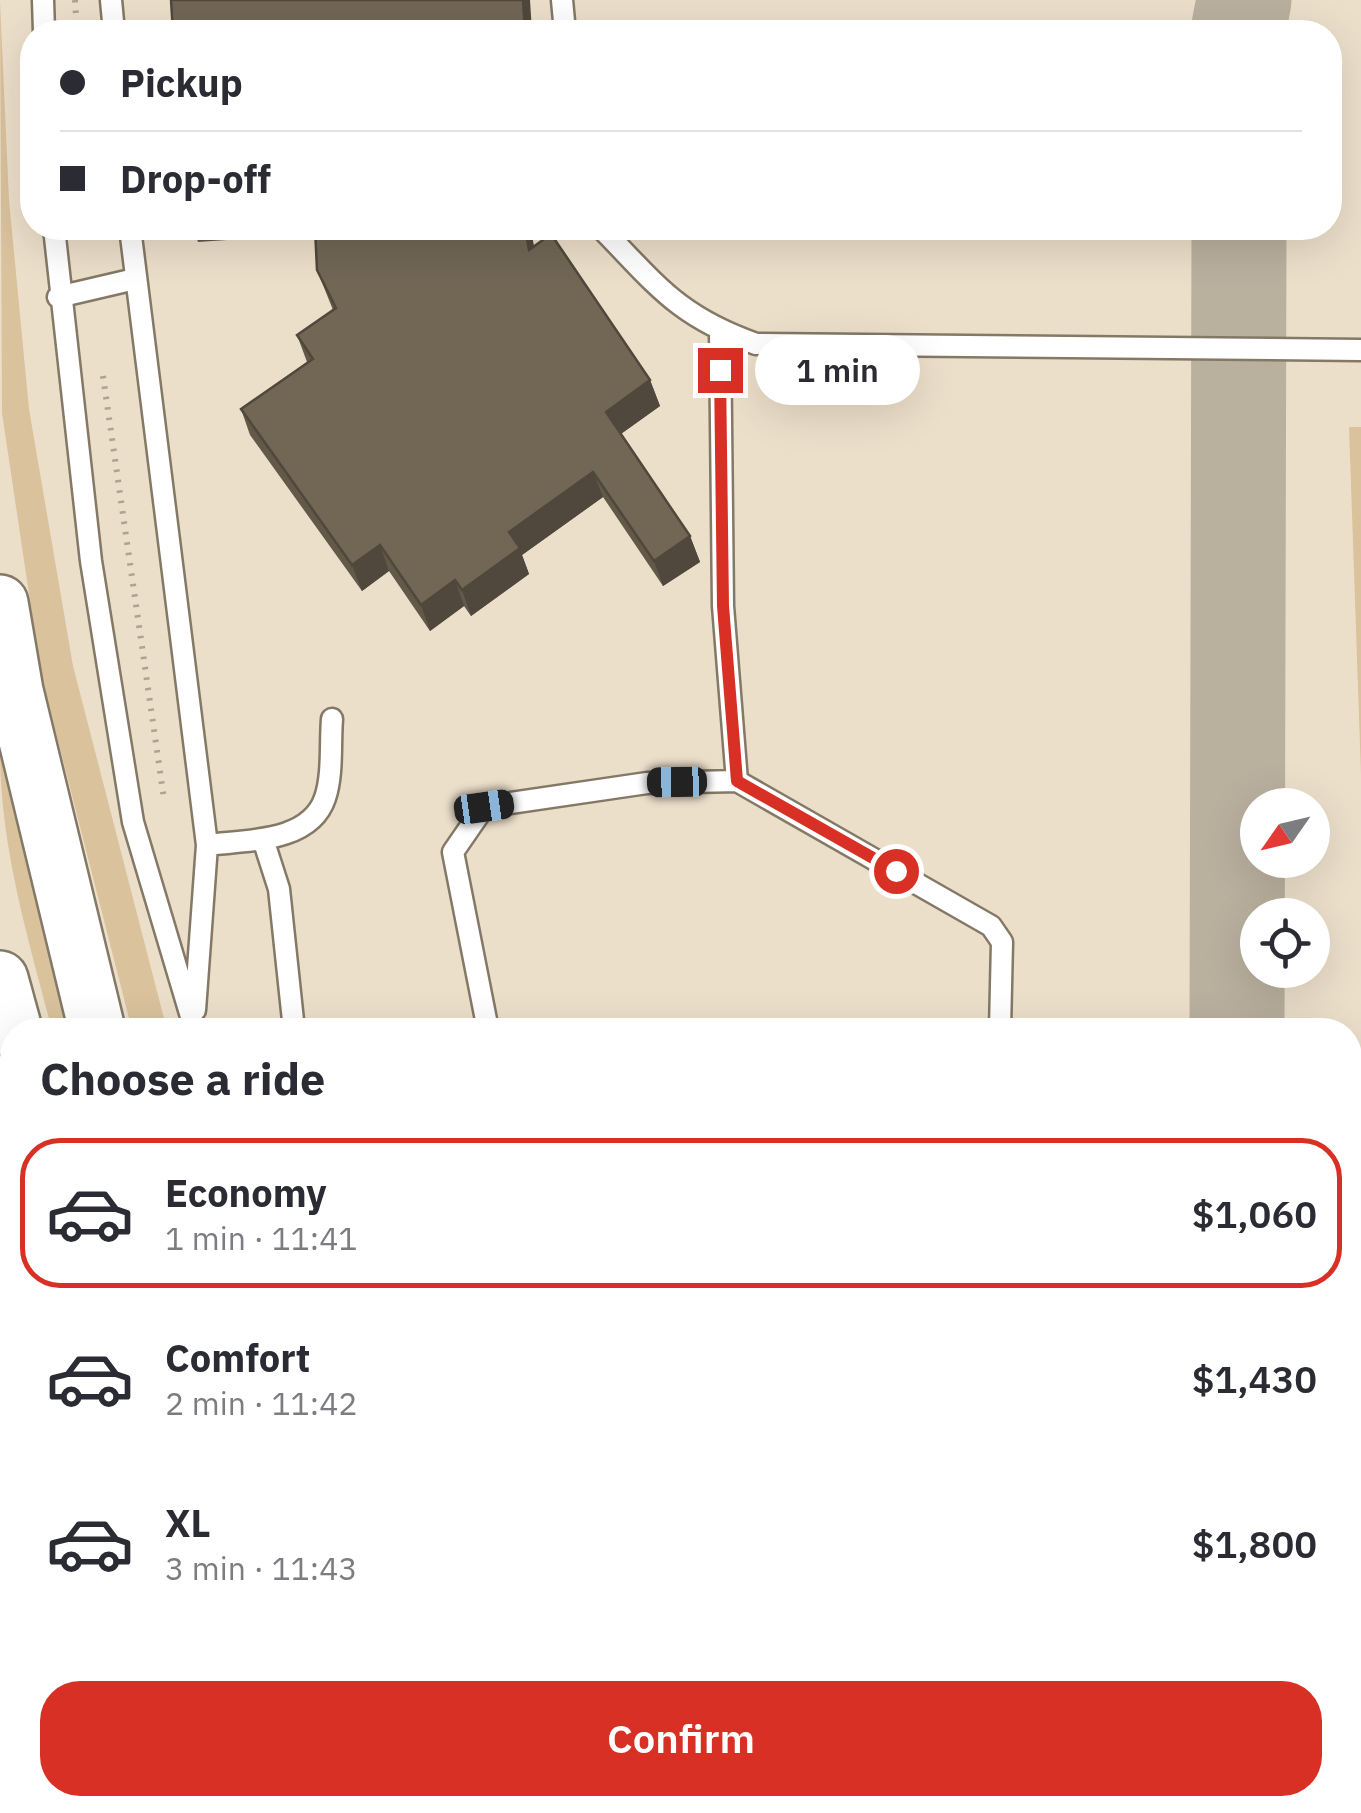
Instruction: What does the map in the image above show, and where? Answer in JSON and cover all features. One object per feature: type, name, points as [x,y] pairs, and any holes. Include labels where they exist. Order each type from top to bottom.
[{"type":"main road","points":[[0,603],[15,691],[94,1018]]},
{"type":"main road","points":[[0,979],[11,1018]]},
{"type":"lane","points":[[55,240],[58,297],[91,561],[134,822],[192,1018]]},
{"type":"lane","points":[[131,240],[207,844],[196,1018]]},
{"type":"lane","points":[[612,240],[655,287],[720,331],[756,344],[1361,350]]},
{"type":"lane","points":[[58,297],[135,279]]},
{"type":"lane","points":[[720,331],[723,606],[737,781]]},
{"type":"lane","points":[[207,844],[263,838],[302,828],[326,797],[332,719]]},
{"type":"lane","points":[[486,1018],[453,852],[484,807],[647,783],[737,781],[991,926],[1002,942],[1000,1018]]},
{"type":"lane","points":[[263,838],[279,889],[293,1018]]},
{"type":"path","points":[[103,376],[164,799]]},
{"type":"shaded area","points":[[0,0],[9,200],[29,409],[73,666],[164,1018],[129,1018],[41,674],[2,413]]},
{"type":"shaded area","points":[[1349,427],[1361,427],[1361,774]]},
{"type":"shaded area","points":[[0,751],[69,1018],[49,1018],[17,892],[1,786]]},
{"type":"building","points":[[171,0],[523,0],[524,20],[172,20]]},
{"type":"building","points":[[316,240],[527,240],[529,250],[543,240],[555,240],[650,380],[606,412],[690,536],[654,561],[593,472],[509,532],[520,548],[462,590],[455,580],[421,605],[380,545],[352,565],[241,409],[313,359],[297,335],[336,308],[317,270]]},
{"type":"taxiway","points":[[1240,20],[1244,0]]},
{"type":"taxiway","points":[[1237,1018],[1239,240]]},
{"type":"route","points":[[720,370],[723,606],[737,781],[896,871]]}]
